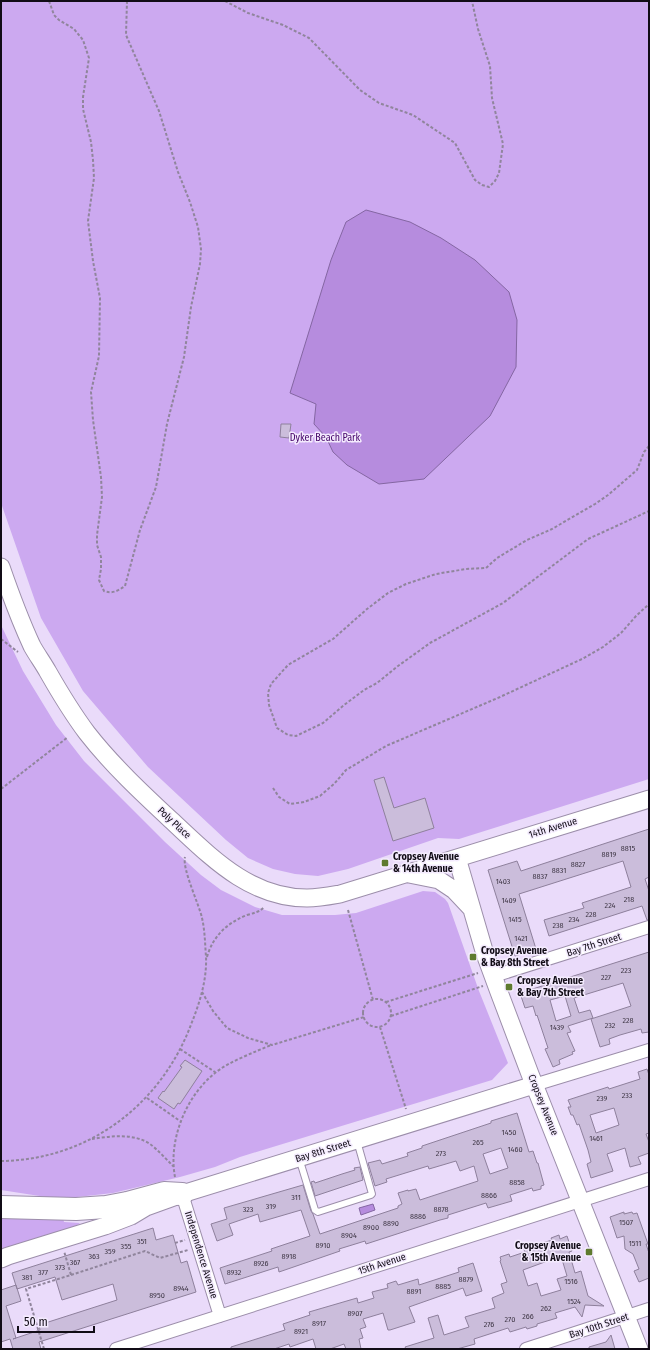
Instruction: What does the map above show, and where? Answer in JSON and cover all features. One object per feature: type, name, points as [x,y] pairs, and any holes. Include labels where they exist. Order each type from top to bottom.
[{"type":"highway","points":[[6,1209],[76,1209],[120,1204],[179,1188]]},
{"type":"highway","points":[[6,1209],[76,1219],[114,1214],[146,1206]]},
{"type":"main road","name":"Poly Place","points":[[1,566],[23,626],[33,647],[60,694],[88,734],[147,798],[208,855],[227,870],[261,888],[291,897],[306,898],[340,894],[457,858]]},
{"type":"main road","name":"14th Avenue","points":[[457,858],[649,799]]},
{"type":"main road","name":"Cropsey Avenue","points":[[457,858],[472,908],[486,978],[534,1085],[639,1349]]},
{"type":"main road","points":[[405,874],[439,880],[454,890],[472,908]]},
{"type":"main road","name":"Bay 8th Street","points":[[1,1259],[105,1226],[131,1216],[179,1188],[299,1158],[534,1085]]},
{"type":"street","name":"Bay 7th Street","points":[[486,978],[649,927]]},
{"type":"street","name":"Bay 8th Street","points":[[534,1085],[649,1050]]},
{"type":"street","name":"15th Avenue","points":[[122,1348],[649,1179]]},
{"type":"street","name":"Independence Avenue","points":[[179,1188],[220,1316]]},
{"type":"street","name":"Bay 10th Street","points":[[526,1349],[649,1310]]},
{"type":"lane","points":[[299,1158],[315,1210],[318,1212],[372,1194],[357,1140]]},
{"type":"path","points":[[49,1],[54,15],[59,20],[74,29],[84,40],[88,58],[83,109],[91,142],[94,178],[88,221],[92,261],[100,298],[99,356],[91,392],[92,420],[101,477],[102,497],[97,535],[97,545],[101,563],[99,580],[104,591],[109,593],[119,590],[125,586],[140,530],[156,487],[167,424],[184,357],[191,307],[200,264],[201,249],[198,227],[190,202],[178,172],[158,111],[126,35],[127,1]]},
{"type":"path","points":[[225,1],[248,13],[283,25],[309,38],[360,90],[379,103],[412,115],[455,143],[464,157],[475,180],[482,185],[489,187],[495,181],[499,173],[503,144],[492,98],[490,66],[478,29],[472,1]]},
{"type":"path","points":[[649,446],[644,452],[637,470],[595,504],[552,529],[527,540],[497,558],[486,568],[436,574],[406,584],[388,593],[333,639],[288,665],[270,684],[268,693],[269,705],[277,728],[288,735],[296,736],[324,723],[344,705],[364,690],[377,683],[430,643],[503,603],[588,539],[649,511]]},
{"type":"path","points":[[272,788],[279,797],[290,804],[304,802],[320,796],[334,784],[346,770],[386,746],[500,697],[582,659],[603,647],[621,633],[649,604]]},
{"type":"path","points":[[1,639],[18,652]]},
{"type":"path","points":[[1,789],[68,737]]},
{"type":"path","points":[[185,857],[184,860],[188,876],[202,918],[206,960]]},
{"type":"path","points":[[1,1161],[15,1161],[40,1157],[63,1151],[90,1140],[108,1130],[147,1098],[172,1064],[187,1037],[199,1005],[206,960],[212,943],[227,925],[237,919],[261,911],[264,907]]},
{"type":"path","points":[[348,910],[373,1000]]},
{"type":"path","points":[[386,1002],[391,1010],[391,1016],[388,1023],[380,1027],[368,1024],[364,1017],[364,1009],[369,1002],[373,1000],[382,1000],[386,1002],[486,978]]},
{"type":"path","points":[[391,1016],[486,978]]},
{"type":"path","points":[[202,991],[213,1011],[227,1028],[248,1038],[272,1045]]},
{"type":"path","points":[[179,1188],[173,1166],[180,1121],[187,1106],[197,1091],[215,1072],[272,1045],[364,1017]]},
{"type":"path","points":[[380,1027],[406,1109]]},
{"type":"path","points":[[180,1049],[215,1072]]},
{"type":"path","points":[[147,1098],[180,1121]]},
{"type":"path","points":[[90,1140],[120,1136],[136,1138],[150,1144],[173,1166]]},
{"type":"path","points":[[175,1244],[185,1240]]},
{"type":"path","points":[[63,1247],[71,1275]]},
{"type":"path","points":[[44,1349],[26,1289],[146,1251],[160,1258],[188,1250]]},
{"type":"green space","name":"Dyker Beach Park","points":[[1,1],[649,1],[649,779],[459,839],[438,838],[348,869],[318,876],[295,874],[273,869],[248,858],[226,840],[148,767],[83,691],[41,618],[1,503]]},
{"type":"green space","points":[[1,625],[23,671],[56,725],[84,761],[165,842],[201,875],[221,890],[255,907],[282,915],[335,915],[356,913],[423,891],[435,892],[445,899],[448,903],[479,991],[508,1063],[492,1080],[240,1157],[215,1167],[180,1177],[113,1193],[59,1199],[1,1190]]},
{"type":"green space","points":[[1,1198],[60,1206],[64,1222],[80,1223],[76,1226],[1,1249]]},
{"type":"shaded area","points":[[366,210],[410,222],[441,238],[475,260],[509,292],[517,320],[516,367],[490,416],[424,479],[379,484],[347,465],[333,452],[326,437],[314,424],[316,404],[290,393],[331,260],[346,222]]},
{"type":"shaded area","points":[[373,1204],[375,1210],[361,1215],[359,1208]]},
{"type":"building","points":[[281,424],[291,424],[289,438],[280,437]]},
{"type":"building","points":[[384,777],[394,808],[425,798],[434,828],[393,841],[374,780]]},
{"type":"building","points":[[649,829],[649,877],[645,879],[649,891],[649,920],[647,920],[642,906],[549,936],[544,920],[584,908],[582,903],[631,887],[623,861],[519,894],[536,949],[515,956],[488,870],[517,861],[521,871]]},
{"type":"building","points":[[649,952],[649,1032],[642,1033],[641,1029],[620,1035],[609,1039],[610,1044],[600,1047],[591,1019],[631,1006],[623,983],[574,998],[579,1013],[590,1010],[593,1018],[568,1026],[571,1032],[567,1033],[575,1051],[572,1052],[573,1054],[559,1060],[560,1064],[553,1067],[545,1049],[548,1048],[533,1006],[525,1008],[520,993]],"holes":[[[565,996],[571,1016],[556,1021],[550,1000]]]},
{"type":"building","points":[[185,1060],[202,1071],[180,1104],[178,1103],[174,1109],[158,1098],[182,1067],[180,1066]]},
{"type":"building","points":[[647,1069],[649,1075],[649,1133],[646,1134],[649,1142],[649,1153],[638,1157],[641,1164],[630,1167],[625,1148],[607,1154],[613,1171],[591,1178],[587,1164],[591,1162],[588,1150],[579,1124],[577,1125],[573,1115],[571,1115],[568,1107],[571,1107],[568,1100],[608,1087],[609,1089],[640,1079],[638,1072]],"holes":[[[614,1108],[619,1125],[596,1133],[590,1115]]]},
{"type":"building","points":[[517,1113],[529,1152],[533,1151],[538,1163],[544,1185],[541,1186],[541,1189],[533,1191],[532,1188],[510,1195],[512,1201],[488,1208],[486,1203],[448,1215],[448,1218],[366,1244],[365,1241],[339,1249],[340,1251],[279,1272],[278,1267],[225,1284],[220,1268],[272,1251],[271,1249],[310,1236],[301,1210],[260,1222],[258,1214],[229,1224],[233,1235],[217,1241],[211,1224],[227,1219],[224,1208],[303,1185],[320,1234],[398,1208],[398,1206],[402,1204],[398,1193],[416,1189],[420,1200],[478,1181],[474,1166],[460,1171],[456,1161],[429,1169],[428,1166],[386,1179],[387,1182],[375,1186],[368,1163],[380,1160],[382,1164],[408,1156],[407,1153],[422,1148],[422,1146],[491,1123],[491,1121]],"holes":[[[501,1148],[508,1168],[490,1174],[483,1154]]]},
{"type":"building","points":[[360,1167],[363,1180],[315,1196],[311,1182],[314,1181],[315,1183]]},
{"type":"building","points":[[624,1212],[624,1214],[632,1212],[633,1214],[637,1213],[648,1244],[646,1244],[649,1253],[649,1278],[639,1282],[634,1271],[639,1269],[633,1254],[625,1249],[624,1236],[617,1238],[610,1217]]},
{"type":"building","points":[[153,1228],[156,1240],[173,1235],[181,1263],[187,1261],[196,1292],[39,1342],[41,1349],[13,1349],[10,1339],[1,1342],[1,1290],[16,1285],[12,1273]],"holes":[[[55,1277],[62,1300],[113,1284],[117,1300],[39,1325],[40,1330],[16,1338],[6,1306],[21,1301],[17,1289]]]},
{"type":"building","points":[[559,1235],[560,1239],[567,1236],[572,1251],[569,1252],[575,1273],[581,1271],[588,1296],[604,1306],[585,1305],[582,1317],[575,1307],[555,1313],[557,1318],[537,1324],[537,1326],[527,1329],[526,1327],[510,1332],[508,1328],[474,1339],[475,1344],[457,1349],[406,1349],[405,1347],[434,1338],[428,1318],[438,1315],[444,1335],[469,1327],[465,1317],[495,1308],[492,1298],[504,1293],[501,1284],[507,1282],[500,1257],[509,1254],[510,1257],[525,1252],[523,1247],[552,1240],[551,1238]],"holes":[[[561,1256],[567,1276],[557,1279],[561,1290],[541,1296],[537,1283],[528,1286],[523,1270]]]},
{"type":"building","points":[[473,1263],[482,1291],[466,1296],[463,1288],[409,1307],[415,1322],[390,1330],[388,1330],[383,1313],[363,1319],[366,1327],[360,1329],[363,1338],[359,1339],[361,1349],[346,1349],[344,1344],[330,1349],[316,1349],[313,1339],[290,1347],[289,1344],[274,1349],[231,1349],[231,1347],[285,1330],[283,1324],[310,1315],[309,1312],[357,1298],[358,1303],[374,1298],[372,1292],[388,1288],[387,1284],[396,1281],[398,1285],[418,1279],[419,1285],[459,1272],[458,1268]]},
{"type":"building","points":[[611,1335],[615,1349],[589,1349],[589,1347],[606,1342]]},
{"type":"place","name":"Cropsey Avenue & 14th Avenue","points":[[385,863]]},
{"type":"place","name":"Cropsey Avenue & Bay 8th Street","points":[[473,957]]},
{"type":"place","name":"Cropsey Avenue & Bay 7th Street","points":[[509,987]]},
{"type":"place","name":"Cropsey Avenue & 15th Avenue","points":[[589,1252]]}]
